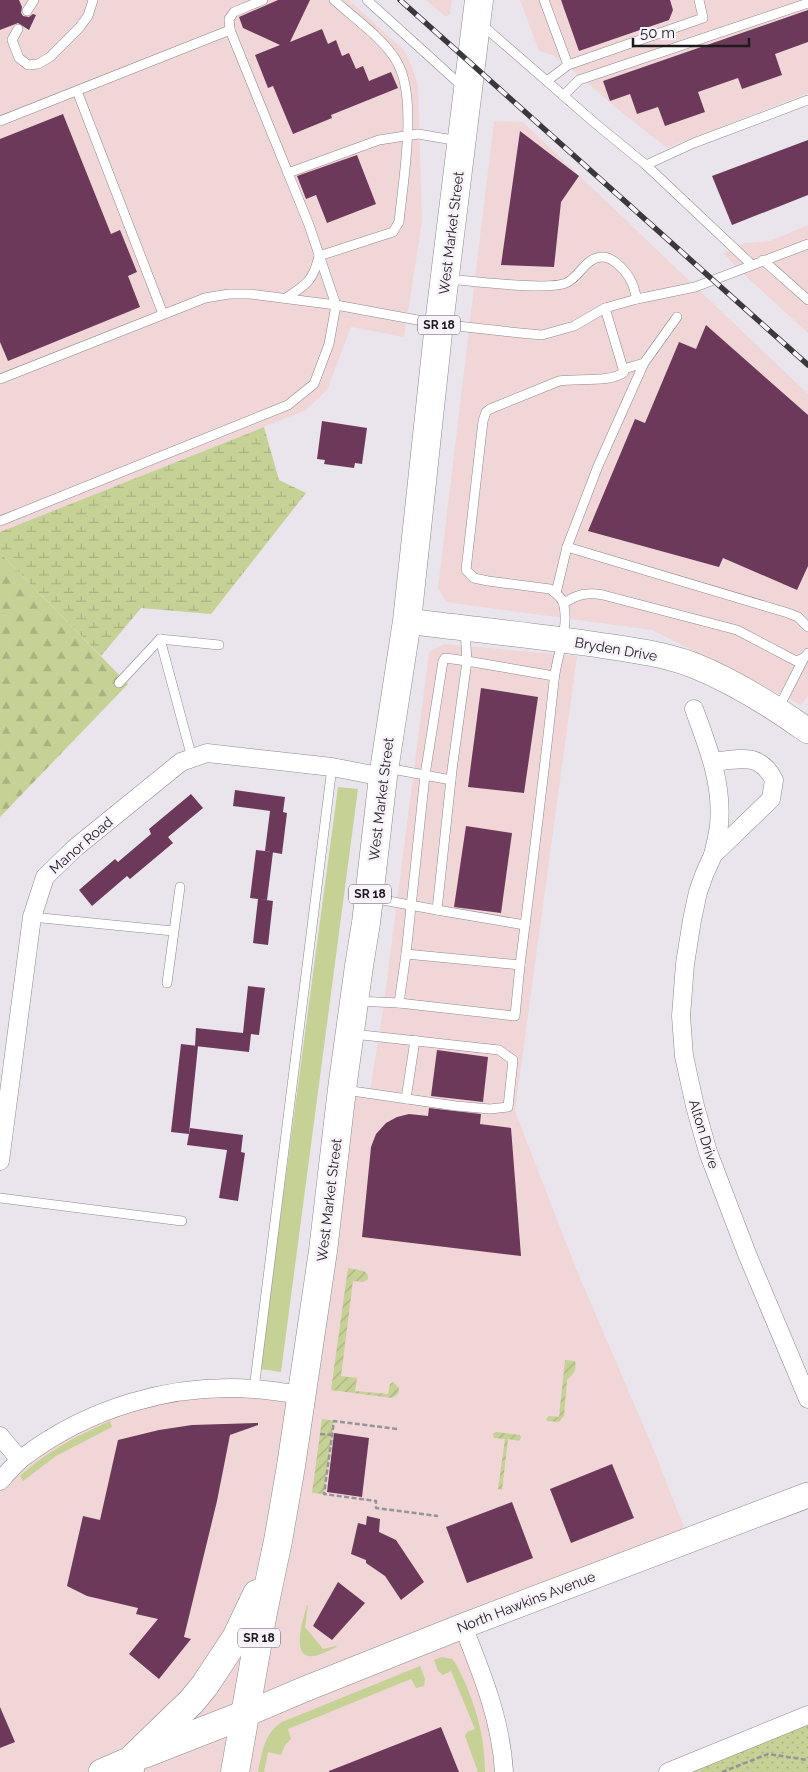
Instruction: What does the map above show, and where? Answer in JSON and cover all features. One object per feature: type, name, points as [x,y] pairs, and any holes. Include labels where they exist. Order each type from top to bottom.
[{"type":"main road","name":"West Market Street","points":[[235,1772],[303,1396],[323,1251],[342,1089],[369,898],[384,772],[407,621],[445,279],[478,10]]},
{"type":"main road","points":[[131,1765],[192,1701],[214,1672],[236,1638],[274,1562]]},
{"type":"main road","points":[[131,1765],[246,1714]]},
{"type":"street","name":"Bryden Drive","points":[[407,621],[642,652],[692,665],[728,682],[808,731]]},
{"type":"street","points":[[694,709],[713,762]]},
{"type":"street","name":"Manor Road","points":[[0,1161],[5,1073],[32,917],[45,877],[75,848],[182,762],[207,753],[384,772]]},
{"type":"street","name":"Alton Drive","points":[[713,855],[771,799],[774,780],[765,767],[758,762],[746,758],[713,762],[718,786],[719,825],[713,855],[698,892],[685,964],[680,1016],[684,1056],[708,1152],[747,1254],[808,1400]]},
{"type":"street","points":[[0,1481],[20,1460],[57,1435],[85,1420],[132,1402],[182,1391],[221,1388],[254,1389],[303,1396]]},
{"type":"street","points":[[0,1436],[20,1460]]},
{"type":"street","name":"North Hawkins Avenue","points":[[246,1714],[463,1626],[808,1495]]},
{"type":"street","points":[[463,1626],[492,1703],[498,1727],[504,1772]]},
{"type":"street","points":[[668,1772],[808,1715]]},
{"type":"street","points":[[101,1772],[131,1765]]},
{"type":"lane","points":[[27,11],[34,0]]},
{"type":"lane","points":[[18,29],[12,40],[19,58],[28,64],[38,64],[50,57],[79,28],[88,16],[93,0]]},
{"type":"lane","points":[[0,521],[288,405],[314,384],[329,344],[336,306],[309,225],[230,30],[229,19],[234,12],[263,0]]},
{"type":"lane","points":[[320,256],[393,232],[399,222],[409,110],[397,62],[386,48],[334,0]]},
{"type":"lane","points":[[367,0],[468,91]]},
{"type":"lane","points":[[544,0],[568,65]]},
{"type":"lane","points":[[547,81],[568,65],[703,18],[699,0]]},
{"type":"lane","points":[[563,96],[579,80],[808,3]]},
{"type":"lane","points":[[478,10],[563,96],[646,165],[752,265]]},
{"type":"lane","points":[[0,121],[230,30]]},
{"type":"lane","points":[[77,90],[163,314]]},
{"type":"lane","points":[[646,165],[694,143],[808,100]]},
{"type":"lane","points":[[288,173],[379,140],[418,134],[462,141]]},
{"type":"lane","points":[[0,379],[205,298],[230,294],[250,294],[286,298],[440,324],[542,335],[574,326],[604,308],[694,287],[808,244]]},
{"type":"lane","points":[[286,298],[303,287],[315,274],[320,256]]},
{"type":"lane","points":[[445,279],[538,286],[554,285],[567,283],[588,262],[603,257],[613,260],[631,279],[637,299]]},
{"type":"lane","points":[[763,260],[808,300]]},
{"type":"lane","points":[[355,1001],[399,1002],[515,1016],[554,676],[562,640],[564,603],[556,593],[550,590],[474,578],[466,570],[483,421],[486,412],[559,381],[612,378],[621,375],[624,369],[604,308]]},
{"type":"lane","points":[[556,593],[567,546],[598,466],[644,363],[677,317]]},
{"type":"lane","points":[[624,369],[644,363]]},
{"type":"lane","points":[[567,546],[788,613],[798,617],[808,627]]},
{"type":"lane","points":[[564,603],[580,594],[603,595],[737,630],[796,661],[806,655]]},
{"type":"lane","points":[[437,910],[451,780],[467,661],[465,628]]},
{"type":"lane","points":[[160,639],[219,645]]},
{"type":"lane","points":[[119,683],[160,639]]},
{"type":"lane","points":[[160,639],[192,758]]},
{"type":"lane","points":[[778,711],[806,655]]},
{"type":"lane","points":[[399,1002],[425,775],[443,661],[445,658],[449,658],[554,676]]},
{"type":"lane","points":[[254,1389],[332,767]]},
{"type":"lane","points":[[384,772],[425,775],[451,780]]},
{"type":"lane","points":[[167,983],[180,887]]},
{"type":"lane","points":[[369,898],[525,925]]},
{"type":"lane","points":[[32,917],[174,931]]},
{"type":"lane","points":[[406,954],[520,965]]},
{"type":"lane","points":[[342,1089],[456,1106],[490,1109],[508,1107],[513,1060],[499,1050],[350,1033]]},
{"type":"lane","points":[[406,1099],[415,1040]]},
{"type":"lane","points":[[0,1198],[182,1221]]},
{"type":"path","points":[[398,1429],[334,1421],[324,1494],[376,1501],[376,1508],[438,1516]]},
{"type":"path","points":[[320,1434],[332,1435]]},
{"type":"path","points":[[722,1772],[768,1754],[808,1760]]},
{"type":"shaded area","points":[[0,0],[349,0],[404,50],[418,85],[422,222],[404,337],[351,327],[327,390],[306,410],[0,532]]},
{"type":"shaded area","points":[[426,0],[452,0],[450,14],[446,17]]},
{"type":"shaded area","points":[[520,0],[808,0],[808,93],[667,148],[553,55],[539,51]]},
{"type":"shaded area","points":[[494,121],[523,122],[808,394],[808,695],[801,705],[652,630],[446,602],[438,588]]},
{"type":"shaded area","points":[[808,225],[808,333],[723,253],[743,243],[770,241]]},
{"type":"shaded area","points":[[444,644],[577,656],[515,1111],[575,1266],[653,1448],[689,1540],[463,1626],[504,1772],[0,1772],[0,1481],[20,1460],[160,1395],[303,1395],[343,1092],[369,1096],[383,1011],[429,652]]},
{"type":"green space","points":[[264,427],[279,480],[306,493],[211,614],[141,608],[101,656],[0,553],[0,532]]},
{"type":"green space","points":[[0,553],[128,684],[0,817]]},
{"type":"green space","points":[[338,787],[358,789],[281,1372],[260,1369]]},
{"type":"green space","points":[[348,1268],[364,1271],[368,1275],[368,1279],[363,1282],[353,1281],[341,1376],[357,1378],[355,1391],[388,1394],[390,1384],[393,1382],[399,1388],[398,1394],[392,1398],[331,1390]]},
{"type":"green space","points":[[565,1360],[575,1361],[576,1367],[573,1374],[567,1380],[564,1416],[559,1422],[547,1421],[546,1419],[549,1416],[559,1417]]},
{"type":"green space","points":[[322,1419],[334,1421],[324,1494],[312,1493]]},
{"type":"green space","points":[[110,1421],[112,1427],[56,1456],[23,1481],[20,1476],[51,1452],[74,1438]]},
{"type":"green space","points":[[496,1432],[520,1435],[521,1438],[519,1441],[508,1439],[502,1490],[498,1489],[505,1439],[494,1438],[493,1434]]},
{"type":"green space","points":[[307,1605],[305,1627],[323,1649],[337,1647],[314,1656],[306,1655],[302,1651],[300,1636]]},
{"type":"green space","points":[[442,1657],[452,1659],[456,1664],[473,1703],[481,1730],[485,1772],[478,1772],[465,1736],[467,1732],[475,1729],[451,1671],[443,1675],[438,1671],[434,1660]]},
{"type":"green space","points":[[420,1666],[425,1679],[424,1686],[416,1688],[411,1679],[288,1729],[291,1739],[285,1745],[281,1755],[268,1752],[264,1772],[258,1772],[268,1738],[271,1732],[282,1722]]},
{"type":"green space","points":[[808,1723],[808,1772],[685,1772]]},
{"type":"building","points":[[0,0],[19,0],[23,16],[36,15],[29,30],[18,23],[0,30]]},
{"type":"building","points":[[278,0],[310,0],[290,42],[322,29],[328,44],[336,40],[342,56],[349,53],[356,69],[363,66],[369,81],[391,72],[398,88],[331,115],[332,118],[293,134],[273,86],[268,88],[255,55],[280,45],[243,28],[239,17]]},
{"type":"building","points":[[561,0],[670,0],[673,10],[669,20],[579,51]]},
{"type":"building","points":[[808,10],[808,42],[775,54],[782,75],[742,89],[738,78],[698,92],[705,112],[665,126],[658,107],[637,114],[630,94],[610,101],[603,81]]},
{"type":"building","points":[[63,114],[111,234],[120,230],[137,272],[128,276],[140,307],[8,361],[0,342],[0,139]]},
{"type":"building","points":[[520,131],[579,176],[561,202],[554,267],[501,265]]},
{"type":"building","points":[[808,140],[808,195],[732,225],[712,176]]},
{"type":"building","points":[[357,155],[376,204],[327,223],[316,195],[306,199],[297,176]]},
{"type":"building","points":[[706,325],[808,415],[808,566],[797,590],[723,558],[719,567],[588,531],[635,419],[645,423],[679,342],[696,349]]},
{"type":"building","points":[[322,421],[367,428],[362,464],[355,463],[354,468],[324,464],[325,460],[317,459]]},
{"type":"building","points":[[481,688],[538,697],[524,793],[468,787]]},
{"type":"building","points":[[235,790],[285,797],[283,812],[287,813],[282,854],[265,851],[270,811],[233,806]]},
{"type":"building","points":[[191,794],[203,808],[168,837],[173,843],[130,879],[127,876],[92,906],[79,890],[115,859],[118,862],[151,834],[149,829]]},
{"type":"building","points":[[466,826],[512,833],[501,913],[454,907]]},
{"type":"building","points":[[256,850],[273,852],[267,900],[259,899],[273,901],[268,945],[253,943],[258,899],[250,898]]},
{"type":"building","points":[[248,986],[265,988],[259,1035],[251,1034],[249,1052],[195,1046],[196,1028],[243,1033]]},
{"type":"building","points":[[181,1044],[198,1046],[189,1134],[171,1132]]},
{"type":"building","points":[[437,1050],[488,1057],[483,1102],[431,1096]]},
{"type":"building","points":[[429,1108],[481,1114],[480,1124],[511,1128],[521,1256],[362,1237],[371,1147],[376,1134],[386,1123],[397,1117],[409,1114],[428,1116]]},
{"type":"building","points":[[190,1128],[243,1135],[241,1152],[245,1153],[238,1201],[219,1198],[227,1150],[187,1145]]},
{"type":"building","points":[[258,1423],[258,1425],[230,1435],[217,1501],[184,1637],[191,1639],[159,1679],[129,1654],[158,1619],[136,1614],[138,1608],[87,1596],[67,1586],[83,1516],[100,1520],[118,1440],[159,1430],[192,1425]]},
{"type":"building","points":[[334,1433],[369,1438],[362,1497],[327,1492]]},
{"type":"building","points":[[612,1464],[634,1518],[571,1543],[550,1489]]},
{"type":"building","points":[[512,1502],[533,1558],[467,1583],[446,1527]]},
{"type":"building","points":[[367,1516],[380,1519],[379,1532],[396,1540],[424,1582],[401,1600],[385,1576],[366,1563],[366,1560],[351,1554],[358,1523],[366,1525]]},
{"type":"building","points":[[338,1582],[365,1603],[332,1640],[313,1626]]},
{"type":"building","points":[[0,1707],[15,1742],[0,1748]]},
{"type":"building","points":[[441,1727],[459,1772],[329,1772],[329,1771]]},
{"type":"railway","points":[[400,0],[808,365]]}]
